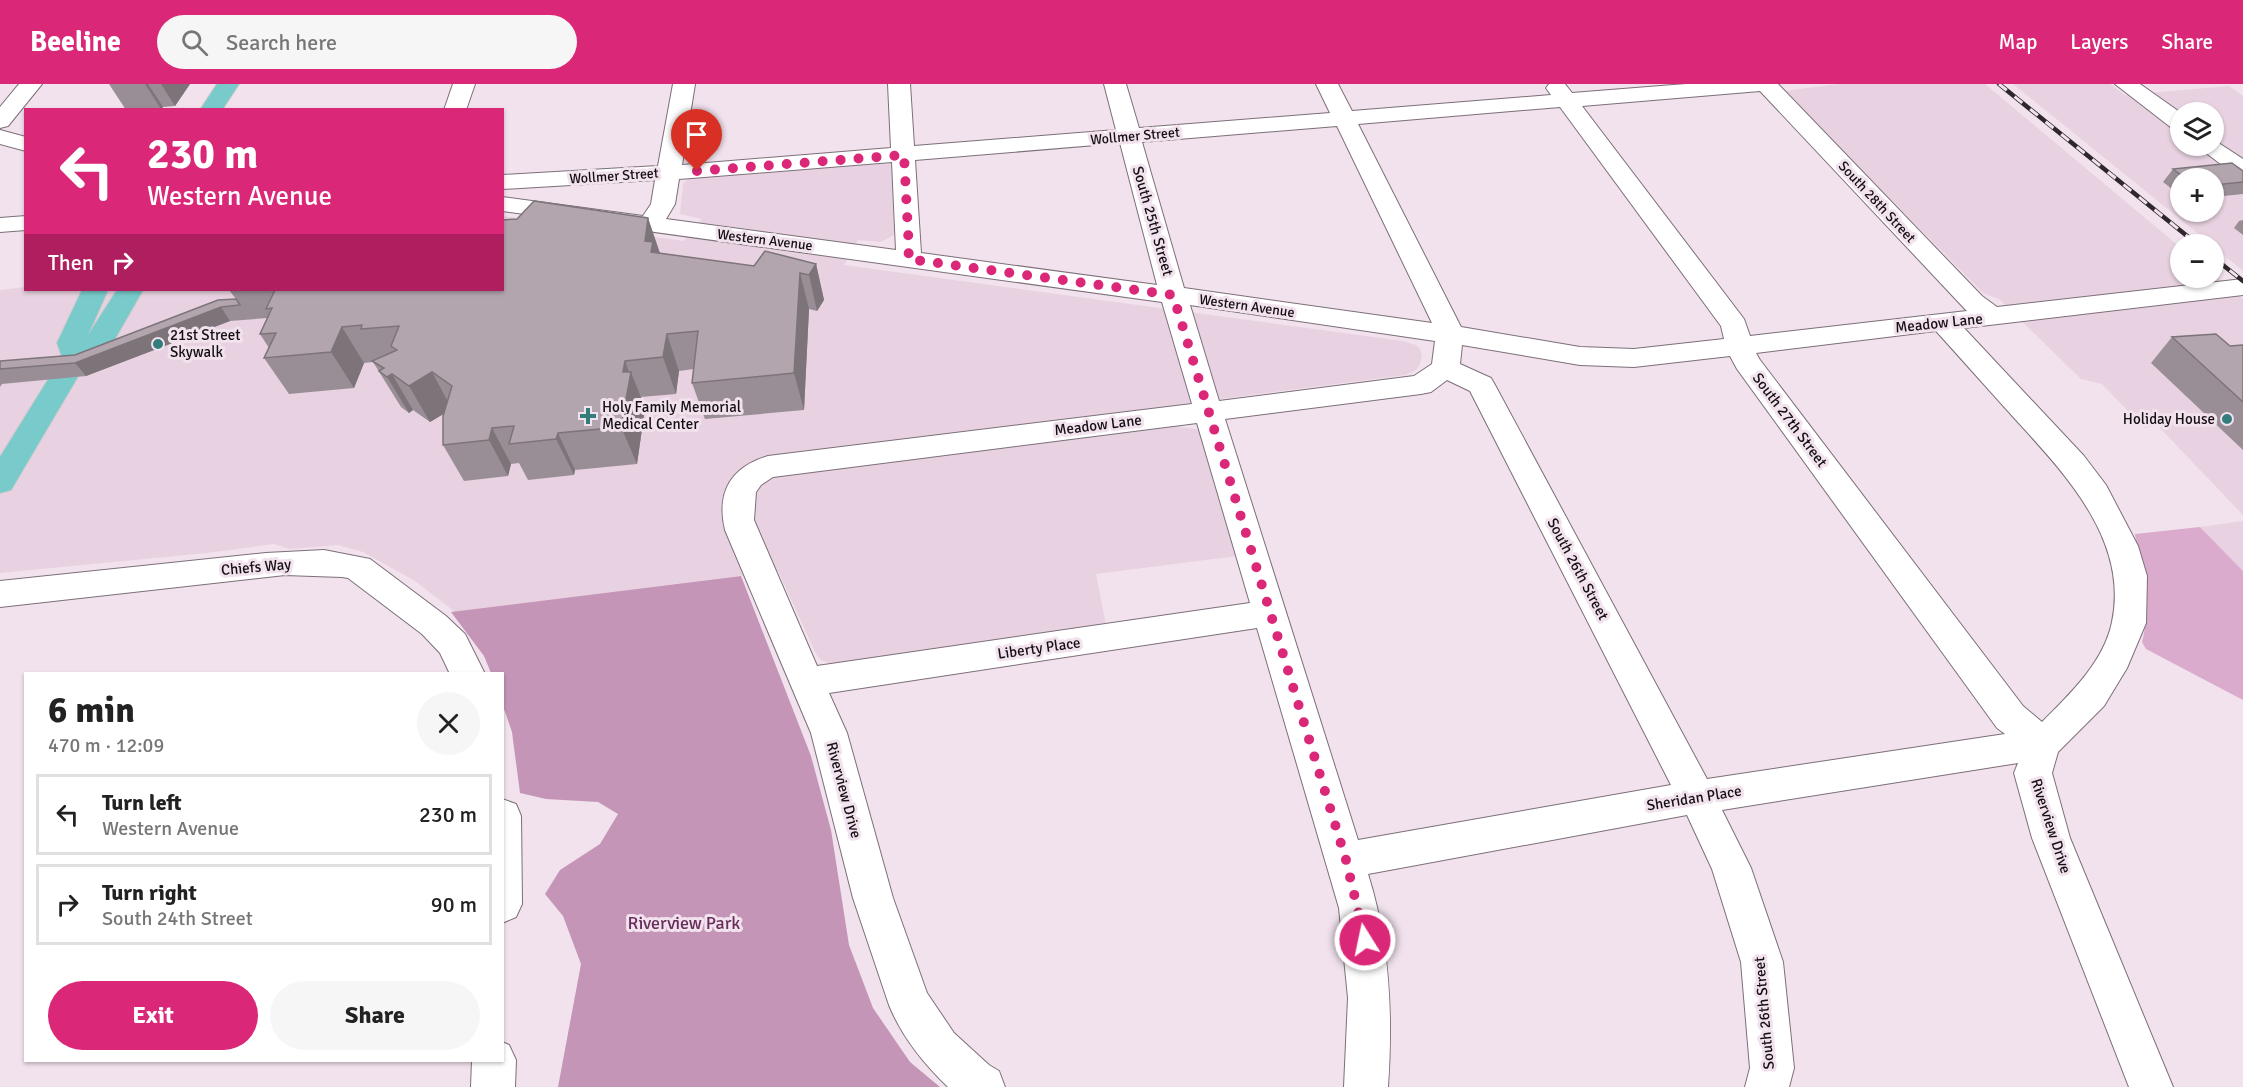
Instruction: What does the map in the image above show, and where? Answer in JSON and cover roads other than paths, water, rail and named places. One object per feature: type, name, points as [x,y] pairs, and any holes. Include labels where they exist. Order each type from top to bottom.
[{"type":"main road","points":[[212,108],[228,84]]},
{"type":"main road","points":[[237,108],[251,84]]},
{"type":"main road","points":[[76,357],[71,343],[95,291]]},
{"type":"main road","points":[[0,482],[76,357],[102,338],[129,291]]},
{"type":"street","points":[[0,121],[31,84]]},
{"type":"street","points":[[456,108],[465,84]]},
{"type":"street","points":[[650,225],[662,206],[684,84]]},
{"type":"street","points":[[900,84],[908,259]]},
{"type":"street","name":"South 25th Street","points":[[1114,84],[1173,295],[1359,908],[1367,956],[1371,1011],[1366,1087]]},
{"type":"street","points":[[1327,84],[1450,334],[1445,368]]},
{"type":"street","name":"Wollmer Street","points":[[504,182],[904,155],[1345,120],[1561,93],[1766,84]]},
{"type":"street","name":"South 28th Street","points":[[1766,84],[1973,302],[1992,317]]},
{"type":"street","points":[[2126,84],[2170,116]]},
{"type":"street","name":"South 27th Street","points":[[1561,93],[1734,325],[1747,363],[2010,717],[2043,744]]},
{"type":"street","points":[[0,135],[24,132]]},
{"type":"street","points":[[0,135],[24,143]]},
{"type":"street","points":[[2224,156],[2243,170]]},
{"type":"street","name":"Western Avenue","points":[[504,204],[1450,334],[1580,356],[1634,358]]},
{"type":"street","points":[[0,225],[24,223]]},
{"type":"street","name":"Meadow Lane","points":[[1634,358],[2243,287]]},
{"type":"street","name":"Riverview Drive","points":[[1943,322],[2073,464],[2095,493],[2122,546],[2131,576],[2129,623],[2110,668],[2091,696],[2043,744],[2033,773],[2051,838],[2151,1087]]},
{"type":"street","name":"Meadow Lane","points":[[750,478],[762,469],[780,465],[1421,385],[1445,368]]},
{"type":"street","name":"South 26th Street","points":[[1445,368],[1481,385],[1697,797],[1731,867],[1762,962],[1772,1068],[1767,1087]]},
{"type":"street","name":"Riverview Drive","points":[[750,478],[739,492],[737,519],[829,733],[873,898],[910,1005],[939,1048],[983,1087]]},
{"type":"street","name":"Chiefs Way","points":[[0,594],[264,566],[318,562],[344,564],[358,568],[434,626],[453,644],[467,672]]},
{"type":"street","name":"Liberty Place","points":[[808,682],[1269,613]]},
{"type":"street","name":"Sheridan Place","points":[[1346,860],[1697,797],[2043,744]]},
{"type":"street","points":[[493,1087],[494,1062]]},
{"type":"railway","points":[[1999,84],[2185,234]]},
{"type":"railway","points":[[2224,266],[2243,281]]},
{"type":"place","name":"21st Street Skywalk","points":[[158,344]]},
{"type":"place","name":"Holy Family Memorial Medical Center","points":[[588,416]]},
{"type":"place","name":"Holiday House","points":[[2227,419]]},
{"type":"park label","name":"Riverview Park","points":[[684,923]]}]
